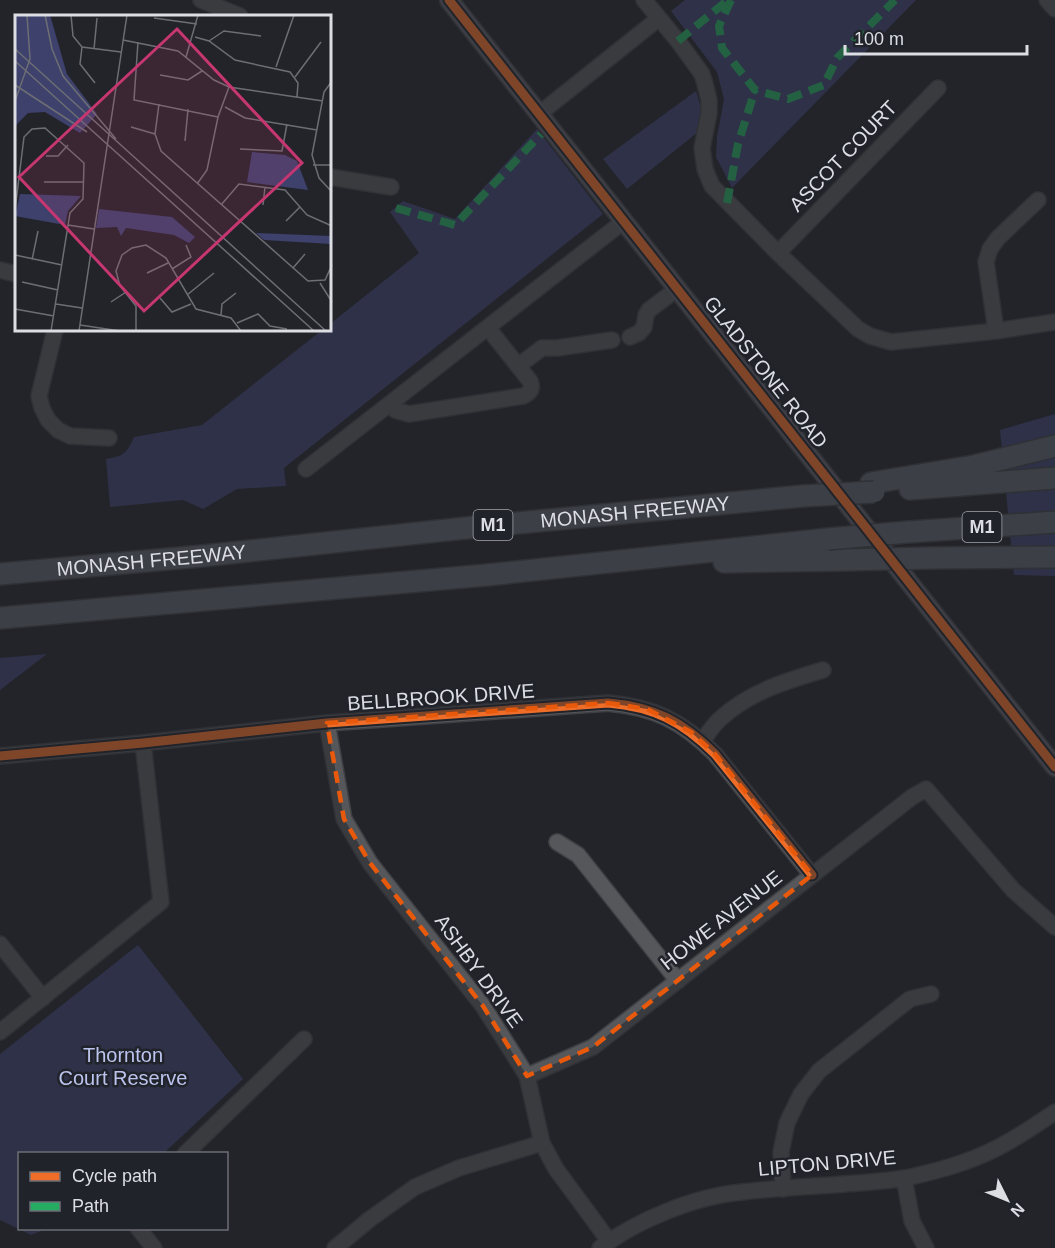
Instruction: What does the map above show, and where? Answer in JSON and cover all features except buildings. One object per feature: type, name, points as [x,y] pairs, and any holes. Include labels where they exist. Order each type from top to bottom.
[{"type":"highway","points":[[872,488],[1055,446]]},
{"type":"highway","name":"M1","points":[[872,488],[1055,478]]},
{"type":"highway","name":"MONASH FREEWAY","points":[[0,574],[202,556],[872,488]]},
{"type":"highway","name":"M1","points":[[0,618],[487,575],[828,539],[1055,522]]},
{"type":"highway","points":[[622,561],[768,562],[1055,557]]},
{"type":"main road","name":"GLADSTONE ROAD","points":[[449,0],[1055,767]]},
{"type":"street","points":[[201,0],[238,15]]},
{"type":"street","points":[[644,0],[702,74],[709,100],[709,113],[702,148],[705,170],[712,186],[858,329],[870,336],[891,342],[996,332],[1055,322]]},
{"type":"street","points":[[1047,0],[1055,9]]},
{"type":"street","points":[[539,114],[658,19]]},
{"type":"street","name":"ASCOT COURT","points":[[778,253],[938,88]]},
{"type":"street","points":[[332,177],[391,187]]},
{"type":"street","points":[[996,332],[986,262],[990,249],[998,238],[1038,200]]},
{"type":"street","points":[[306,469],[624,221]]},
{"type":"street","points":[[0,270],[15,274]]},
{"type":"street","points":[[630,337],[645,327],[646,315],[650,310],[678,289]]},
{"type":"street","points":[[390,404],[395,410],[409,414],[523,396],[531,390],[530,381],[488,328]]},
{"type":"street","points":[[55,332],[39,396],[48,420],[58,430],[70,436],[109,438]]},
{"type":"street","points":[[518,366],[542,348],[612,340]]},
{"type":"street","points":[[702,741],[720,719],[748,698],[780,683],[823,670]]},
{"type":"street","name":"BELLBROOK DRIVE","points":[[0,756],[327,723],[608,703],[626,705],[647,709],[673,721],[702,741],[812,875]]},
{"type":"street","name":"ASHBY DRIVE","points":[[327,723],[344,819],[370,863],[483,1006],[527,1076],[542,1143],[604,1245]]},
{"type":"street","points":[[0,1032],[161,902],[143,742]]},
{"type":"street","name":"HOWE AVENUE","points":[[527,1076],[593,1047],[912,796],[926,789],[1014,890],[1055,927]]},
{"type":"street","points":[[557,842],[578,855],[678,981]]},
{"type":"street","points":[[0,944],[43,998]]},
{"type":"street","points":[[783,1189],[781,1152],[787,1123],[801,1094],[819,1071],[893,1012],[910,999],[931,994]]},
{"type":"street","points":[[187,1152],[304,1039]]},
{"type":"street","name":"LIPTON DRIVE","points":[[604,1245],[639,1223],[697,1201],[740,1192],[904,1178],[960,1164],[997,1148],[1055,1112]]},
{"type":"street","points":[[335,1248],[415,1187],[459,1168],[542,1143]]},
{"type":"street","points":[[904,1178],[912,1221],[926,1248]]},
{"type":"street","points":[[140,1230],[154,1248]]},
{"type":"highlighted area","points":[[608,703],[647,709],[691,732],[715,754],[812,875],[593,1047],[527,1076],[483,1006],[370,863],[344,819],[327,723]]},
{"type":"green space","points":[[685,0],[916,0],[732,188],[716,157],[724,99],[717,72],[671,11]]},
{"type":"green space","points":[[696,91],[701,108],[698,132],[627,189],[603,159]]},
{"type":"green space","points":[[537,129],[603,214],[284,468],[286,486],[237,489],[203,509],[183,500],[110,507],[106,459],[124,453],[134,437],[202,425],[319,332],[332,332],[332,322],[419,253],[390,212],[403,201],[455,219]]},
{"type":"green space","points":[[1055,414],[1055,576],[1014,575],[1000,430]]},
{"type":"green space","points":[[47,654],[0,690],[0,658]]},
{"type":"green space","name":"Thornton Court Reserve","points":[[138,945],[243,1079],[165,1152],[18,1152],[18,1229],[0,1220],[0,1054]]},
{"type":"green space","name":"Thornton Court Reserve","points":[[21,1230],[44,1230],[31,1235]]},
{"type":"marked path","points":[[678,41],[728,0]]},
{"type":"marked path","points":[[731,0],[719,26],[722,48],[755,90],[788,99],[824,85],[837,58],[895,0]]},
{"type":"marked path","points":[[727,203],[738,144],[755,90]]},
{"type":"marked path","points":[[396,208],[455,225],[541,134]]},
{"type":"cycle path","points":[[449,0],[1055,767]]},
{"type":"cycle path","points":[[0,756],[327,723],[608,703],[624,705],[653,712],[679,724],[703,742],[812,875]]}]
